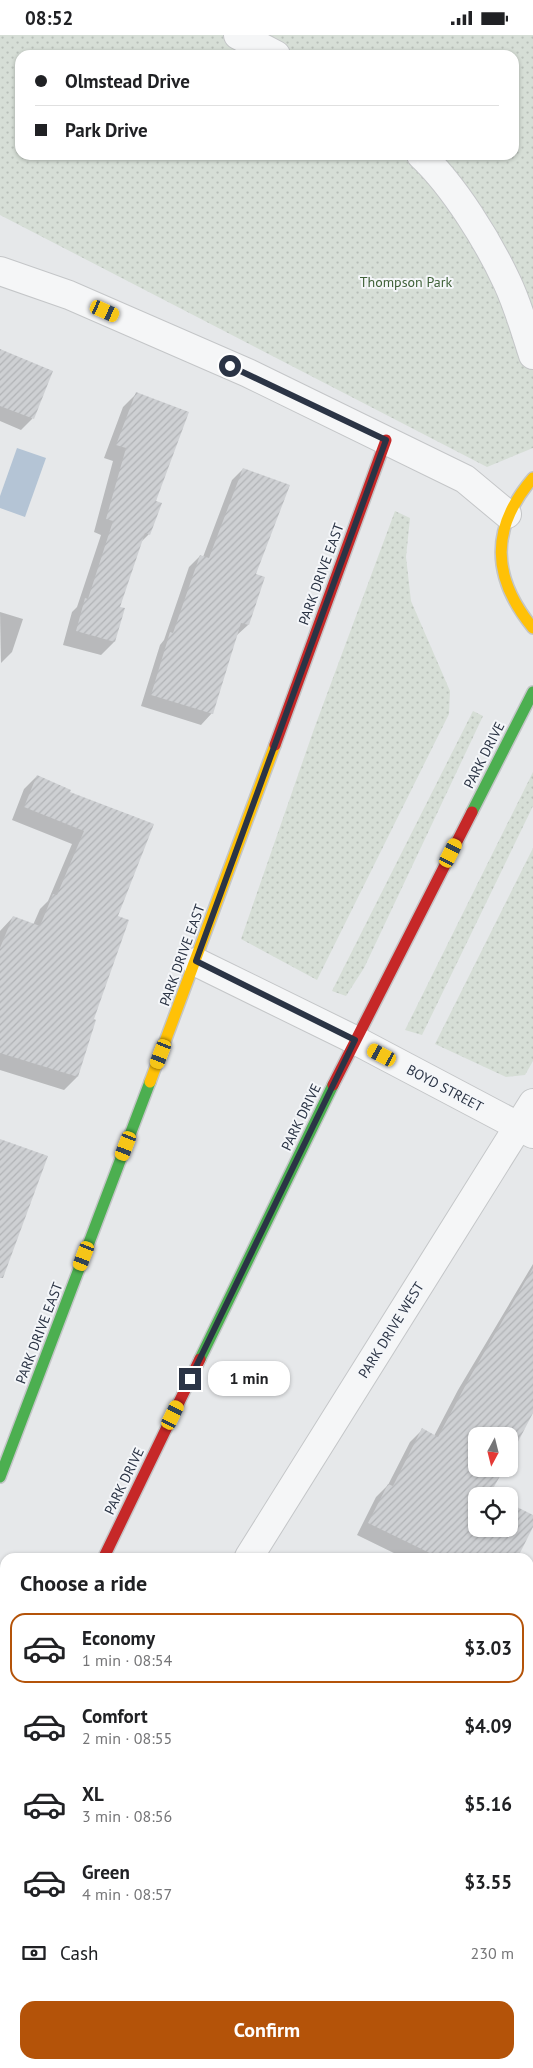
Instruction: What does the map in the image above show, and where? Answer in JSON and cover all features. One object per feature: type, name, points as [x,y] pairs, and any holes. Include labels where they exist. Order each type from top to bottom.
[{"type":"main road","name":"PARK DRIVE EAST","points":[[0,1477],[196,961],[386,440]]},
{"type":"main road","points":[[533,478],[522,489],[507,514],[500,544],[502,574],[513,603],[533,628]]},
{"type":"main road","name":"PARK DRIVE","points":[[106,1553],[355,1040],[533,692]]},
{"type":"street","points":[[238,35],[266,50]]},
{"type":"street","points":[[426,160],[438,171],[488,245],[508,284],[533,355]]},
{"type":"street","points":[[0,271],[69,295],[248,373],[465,479],[507,514]]},
{"type":"street","name":"BOYD STREET","points":[[196,961],[355,1040],[526,1130]]},
{"type":"street","name":"PARK DRIVE WEST","points":[[252,1553],[526,1130],[533,1103]]},
{"type":"green space","name":"Thompson Park","points":[[0,35],[533,35],[533,448],[487,467],[0,215]]},
{"type":"green space","points":[[395,511],[410,518],[406,557],[411,601],[450,691],[449,714],[317,980],[241,939],[314,729]]},
{"type":"green space","points":[[473,711],[483,716],[364,968],[346,996],[332,991]]},
{"type":"green space","points":[[533,772],[533,806],[422,1035],[405,1030]]},
{"type":"green space","points":[[533,848],[533,1061],[525,1075],[506,1077],[435,1044]]},
{"type":"water","points":[[17,448],[46,458],[25,517],[0,508],[0,496]]},
{"type":"building","points":[[0,349],[53,371],[34,419],[0,406]]},
{"type":"building","points":[[136,392],[189,412],[156,501],[162,503],[150,535],[145,533],[120,607],[125,608],[115,642],[76,631],[85,598],[88,599],[113,521],[106,519],[126,448],[116,445]]},
{"type":"building","points":[[243,468],[290,485],[256,574],[265,577],[249,625],[241,623],[213,714],[151,695],[170,632],[173,633],[200,555],[209,558]]},
{"type":"building","points":[[37,775],[71,790],[70,792],[154,824],[118,916],[129,920],[94,1019],[96,1020],[78,1077],[0,1053],[0,948],[13,916],[40,926],[53,894],[57,895],[84,831],[24,807]]},
{"type":"building","points":[[0,1139],[48,1156],[3,1278],[0,1278]]},
{"type":"building","points":[[533,1268],[533,1413],[518,1442],[518,1427],[468,1427],[468,1477],[500,1477],[494,1487],[468,1487],[468,1537],[518,1537],[518,1508],[533,1515],[533,1527],[520,1553],[430,1553],[368,1523],[388,1484],[393,1486],[422,1428],[438,1437],[470,1377]]},
{"type":"traffic: fast","points":[[472,812],[533,692]]},
{"type":"traffic: fast","points":[[0,1477],[150,1082]]},
{"type":"traffic: fast","points":[[200,1359],[333,1085]]},
{"type":"traffic: slow","points":[[533,478],[509,515],[503,534],[501,553],[503,571],[509,590],[519,609],[533,628]]},
{"type":"traffic: slow","points":[[150,1082],[275,745]]},
{"type":"traffic: jam","points":[[275,745],[386,440]]},
{"type":"traffic: jam","points":[[333,1085],[472,812]]},
{"type":"traffic: jam","points":[[106,1553],[200,1359]]},
{"type":"route","points":[[190,1379],[355,1040],[196,961],[386,440],[230,366]]}]
